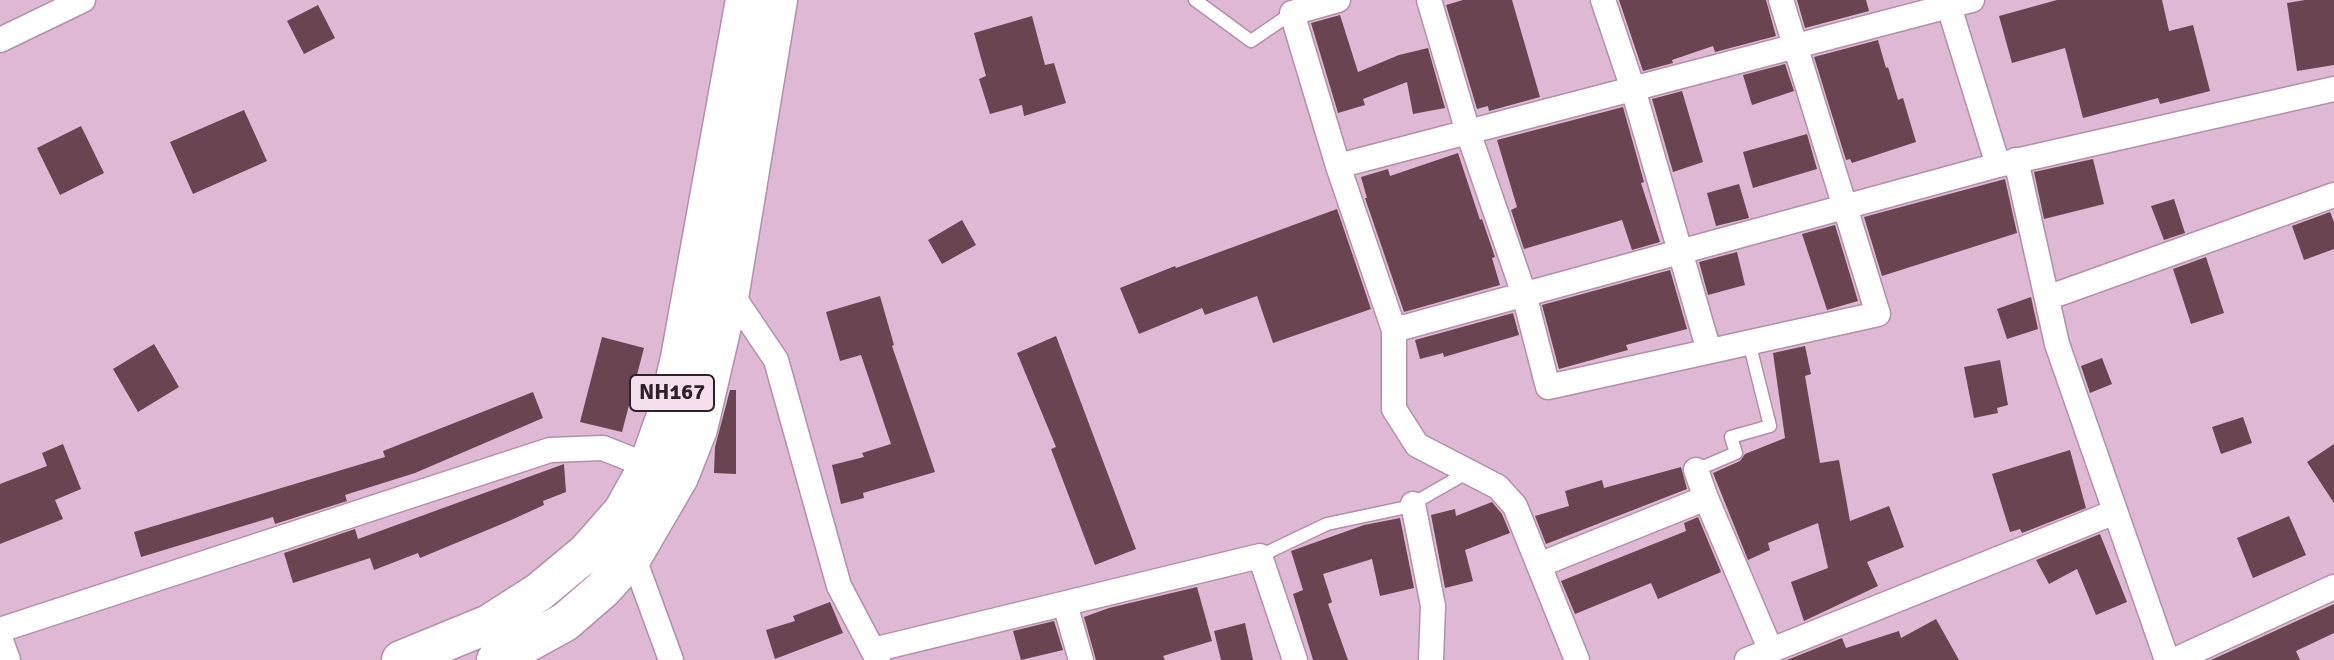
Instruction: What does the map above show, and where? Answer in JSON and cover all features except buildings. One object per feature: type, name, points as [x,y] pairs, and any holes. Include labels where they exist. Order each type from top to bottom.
[{"type":"highway","name":"NH167","points":[[516,656],[565,622],[602,590],[633,556],[679,477],[698,429],[730,292],[746,93],[745,0]]},
{"type":"highway","name":"NH167","points":[[401,660],[489,624],[539,592],[587,552],[623,511],[648,466],[667,413],[746,93],[778,0]]},
{"type":"street","points":[[0,40],[83,0]]},
{"type":"street","points":[[1338,0],[1292,13],[1338,166],[1394,330],[1394,409],[1417,445],[1498,487],[1515,506],[1577,660]]},
{"type":"street","points":[[1429,0],[1468,132],[1524,294],[1548,387],[1878,314],[1781,0]]},
{"type":"street","points":[[1603,0],[1633,89],[1709,351]]},
{"type":"street","points":[[1338,166],[1956,2],[2047,298],[2057,344],[2167,660]]},
{"type":"street","points":[[1394,330],[2007,163],[2334,89]]},
{"type":"street","points":[[2047,298],[2334,195]]},
{"type":"street","points":[[730,292],[776,360],[839,586],[875,655],[1260,556],[1295,660]]},
{"type":"street","points":[[0,630],[550,450],[603,448],[648,466]]},
{"type":"street","points":[[1696,470],[1771,651]]},
{"type":"street","points":[[1539,565],[1706,498]]},
{"type":"street","points":[[1413,504],[1433,606],[1431,660]]},
{"type":"street","points":[[1747,660],[2115,512]]},
{"type":"street","points":[[633,556],[671,660]]},
{"type":"street","points":[[2175,660],[2334,587]]},
{"type":"street","points":[[1065,604],[1081,660]]},
{"type":"street","points":[[0,638],[8,660]]},
{"type":"lane","points":[[1195,0],[1251,41],[1292,13]]},
{"type":"lane","points":[[1696,470],[1736,453],[1731,437],[1770,426],[1749,342]]},
{"type":"lane","points":[[1260,556],[1327,524],[1407,507],[1468,472]]}]
